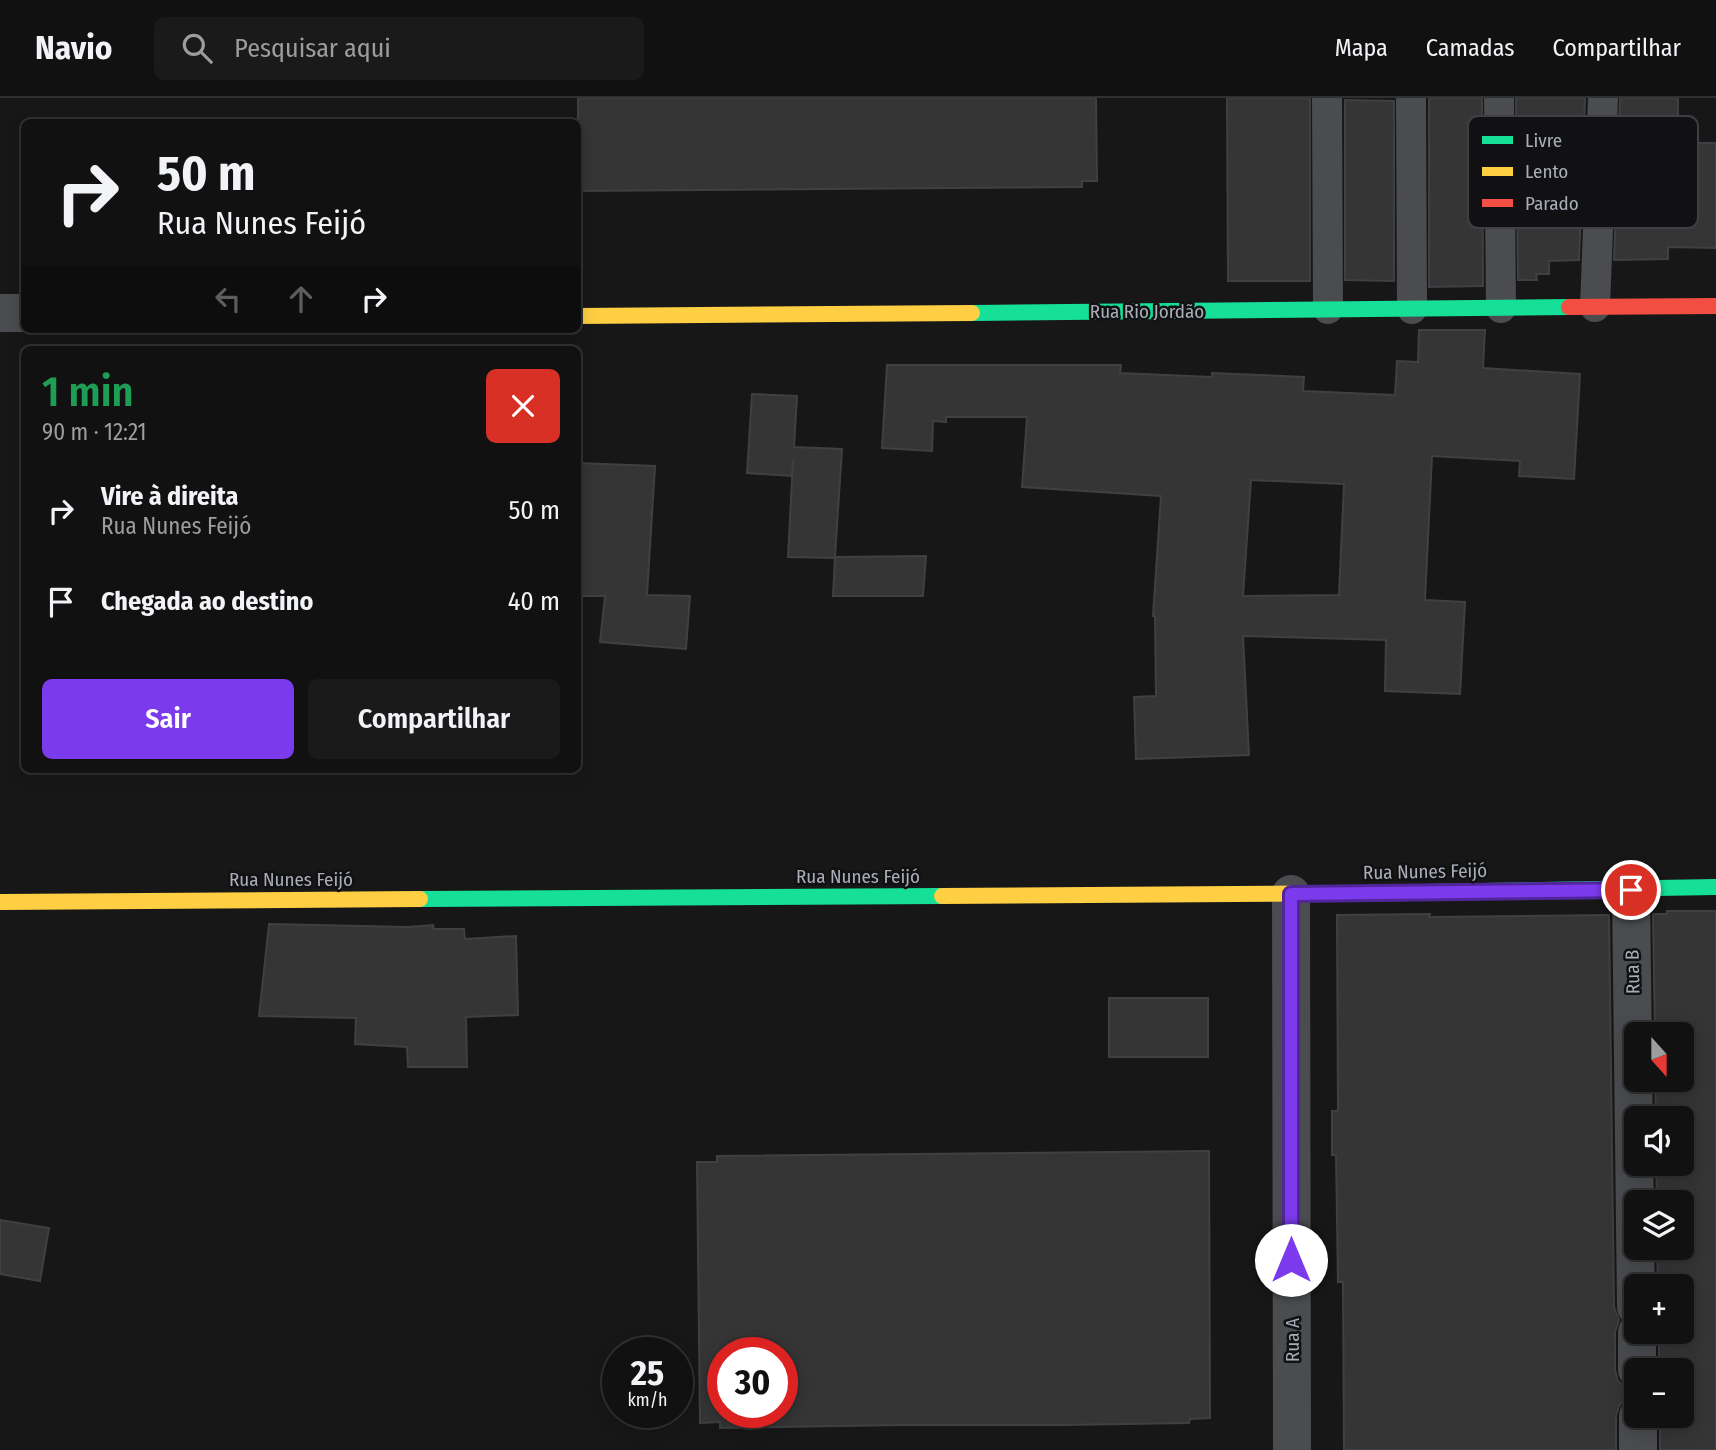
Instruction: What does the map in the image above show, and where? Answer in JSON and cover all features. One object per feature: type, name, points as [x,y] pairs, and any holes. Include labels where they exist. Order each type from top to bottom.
[{"type":"street","name":"Rua Rio Jordão","points":[[581,316],[1716,306]]},
{"type":"street","points":[[0,313],[21,313]]},
{"type":"street","name":"Rua Nunes Feijó","points":[[0,902],[1291,894],[1716,887]]},
{"type":"street","name":"Rua B","points":[[1631,890],[1636,1274]]},
{"type":"street","name":"Rua A","points":[[1291,894],[1292,1450]]},
{"type":"street","points":[[1638,1428],[1638,1450]]},
{"type":"lane","points":[[1327,98],[1328,309]]},
{"type":"lane","points":[[1411,98],[1412,309]]},
{"type":"lane","points":[[1499,98],[1499,116]]},
{"type":"lane","points":[[1602,116],[1603,98]]},
{"type":"lane","points":[[1500,228],[1501,308]]},
{"type":"lane","points":[[1595,307],[1598,228]]},
{"type":"building","points":[[578,98],[1096,98],[1097,181],[1082,181],[1082,187],[581,191],[581,119],[578,119]]},
{"type":"building","points":[[1227,98],[1310,98],[1310,281],[1228,281]]},
{"type":"building","points":[[1429,98],[1482,98],[1482,116],[1468,116],[1468,228],[1483,228],[1483,286],[1429,287]]},
{"type":"building","points":[[1516,98],[1585,98],[1584,116],[1516,116]]},
{"type":"building","points":[[1620,98],[1678,98],[1678,116],[1619,116]]},
{"type":"building","points":[[1345,100],[1394,101],[1394,281],[1345,280]]},
{"type":"building","points":[[1698,143],[1716,143],[1716,248],[1668,247],[1668,259],[1614,260],[1615,228],[1698,228]]},
{"type":"building","points":[[1517,228],[1580,228],[1579,260],[1549,261],[1549,274],[1536,274],[1537,280],[1518,280]]},
{"type":"building","points":[[1419,330],[1485,330],[1483,368],[1580,374],[1574,479],[1519,476],[1520,461],[1432,456],[1425,600],[1465,602],[1460,694],[1385,691],[1386,640],[1243,636],[1249,755],[1136,759],[1134,697],[1156,696],[1153,616],[1161,496],[1022,487],[1027,417],[946,417],[946,422],[933,421],[932,451],[882,448],[887,365],[1121,365],[1120,373],[1304,377],[1303,391],[1395,395],[1397,361],[1418,362]],"holes":[[[1251,480],[1344,484],[1339,595],[1243,596]]]},
{"type":"building","points":[[752,394],[797,396],[794,447],[842,449],[835,557],[926,556],[923,596],[833,596],[835,558],[788,557],[793,460],[792,476],[747,473]]},
{"type":"building","points":[[581,463],[655,466],[647,595],[690,596],[686,649],[600,642],[605,596],[581,596]]},
{"type":"building","points":[[1667,911],[1716,911],[1716,1450],[1660,1450],[1660,1428],[1694,1428],[1694,1358],[1659,1358],[1659,1344],[1694,1344],[1694,1274],[1658,1274],[1657,1260],[1694,1260],[1694,1190],[1657,1190],[1656,1176],[1694,1176],[1694,1106],[1656,1106],[1655,1092],[1694,1092],[1694,1022],[1655,1022],[1653,914],[1667,914]]},
{"type":"building","points":[[1337,915],[1609,915],[1614,1307],[1619,1320],[1615,1332],[1615,1370],[1618,1381],[1624,1386],[1624,1400],[1616,1416],[1616,1450],[1344,1450],[1343,1282],[1338,1282],[1336,1155],[1332,1155],[1332,1111],[1338,1111]]},
{"type":"building","points":[[269,924],[408,927],[433,925],[434,929],[464,929],[465,939],[516,936],[518,1015],[466,1017],[467,1067],[408,1067],[407,1047],[355,1044],[356,1018],[259,1016]]},
{"type":"building","points":[[1109,998],[1208,998],[1208,1057],[1109,1057]]},
{"type":"building","points":[[1209,1151],[1210,1418],[1190,1419],[1189,1423],[798,1427],[798,1337],[707,1337],[707,1423],[700,1423],[697,1162],[717,1162],[717,1156]]},
{"type":"building","points":[[0,1220],[49,1228],[40,1281],[0,1274]]},
{"type":"traffic: fast","points":[[972,313],[1569,307]]},
{"type":"traffic: fast","points":[[1370,893],[1716,887]]},
{"type":"traffic: fast","points":[[420,899],[942,896]]},
{"type":"traffic: slow","points":[[581,316],[972,313]]},
{"type":"traffic: slow","points":[[942,896],[1370,893]]},
{"type":"traffic: slow","points":[[0,902],[420,899]]},
{"type":"traffic: jam","points":[[1569,307],[1716,306]]},
{"type":"route","points":[[1291,1260],[1291,894],[1631,890]]}]
